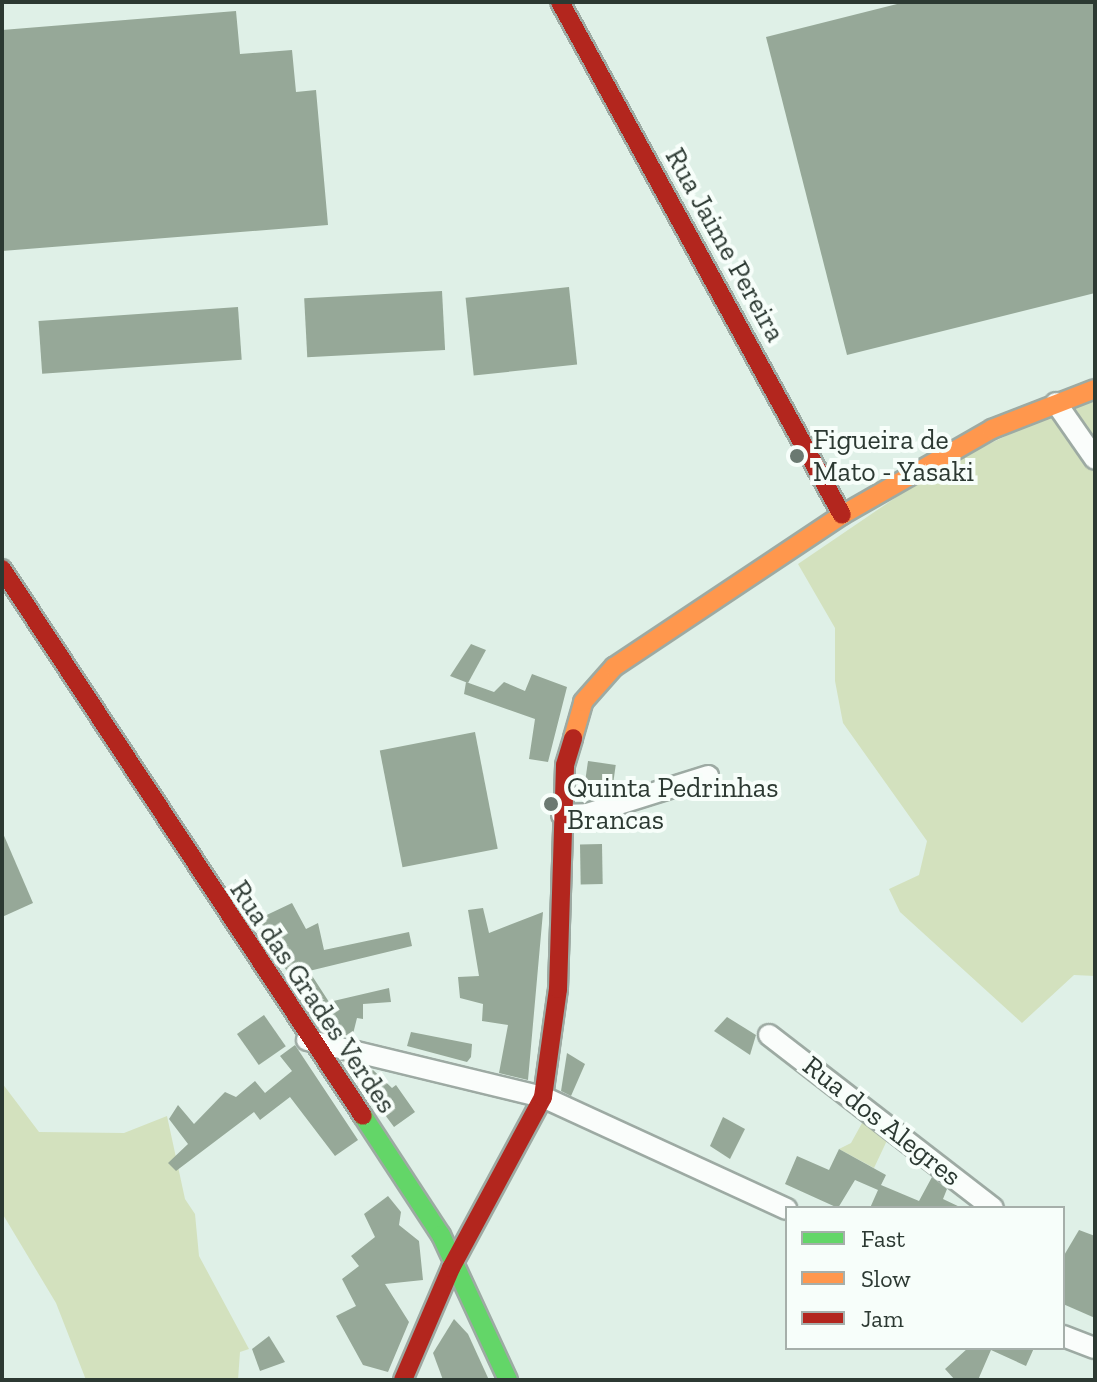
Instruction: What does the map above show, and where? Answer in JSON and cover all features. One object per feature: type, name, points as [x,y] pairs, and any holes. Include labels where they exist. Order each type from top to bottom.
[{"type":"street","name":"Rua Jaime Pereira","points":[[560,2],[842,515]]},
{"type":"street","points":[[405,1379],[451,1268],[543,1097],[558,989],[562,815],[571,732],[598,681],[842,515],[992,429],[1095,389]]},
{"type":"street","points":[[1056,403],[1095,459]]},
{"type":"street","name":"Rua das Grades Verdes","points":[[2,569],[307,1040],[441,1235],[451,1268],[508,1380]]},
{"type":"street","points":[[562,815],[587,814],[708,776]]},
{"type":"street","name":"Rua dos Alegres","points":[[769,1035],[990,1206]]},
{"type":"street","points":[[307,1040],[543,1097],[785,1208]]},
{"type":"street","points":[[1065,1337],[1095,1348]]},
{"type":"green space","points":[[1095,394],[1095,976],[1074,975],[1022,1023],[900,912],[889,889],[919,875],[927,841],[843,723],[835,681],[835,628],[798,564],[942,466]]},
{"type":"green space","points":[[2,1083],[39,1132],[124,1133],[167,1116],[185,1199],[195,1214],[199,1256],[249,1349],[240,1352],[238,1380],[86,1380],[56,1303],[2,1213]]},
{"type":"green space","points":[[867,1114],[891,1132],[874,1168],[839,1149],[851,1143]]},
{"type":"building","points":[[905,2],[1095,2],[1095,293],[847,355],[766,37]]},
{"type":"building","points":[[236,11],[240,54],[292,50],[296,92],[316,90],[328,225],[2,251],[2,30]]},
{"type":"building","points":[[569,287],[577,365],[474,375],[466,298]]},
{"type":"building","points":[[442,291],[445,350],[307,357],[304,298]]},
{"type":"building","points":[[238,307],[242,360],[42,374],[38,321]]},
{"type":"building","points":[[471,644],[486,650],[468,683],[450,676]]},
{"type":"building","points":[[532,674],[567,687],[548,762],[529,759],[535,719],[464,694],[466,682],[494,692],[504,682],[525,691]]},
{"type":"building","points":[[475,732],[498,849],[402,867],[380,751]]},
{"type":"building","points":[[588,761],[616,765],[613,787],[585,783]]},
{"type":"building","points":[[2,831],[33,903],[2,917]]},
{"type":"building","points":[[580,844],[602,844],[603,884],[581,884]]},
{"type":"building","points":[[292,903],[306,929],[318,923],[324,950],[409,932],[412,946],[309,971],[329,1002],[389,988],[391,1002],[363,1004],[363,1019],[357,1018],[352,1038],[327,1032],[254,921]]},
{"type":"building","points":[[483,908],[489,933],[543,912],[528,1080],[499,1073],[508,1025],[482,1021],[483,1004],[460,998],[458,977],[479,976],[468,910]]},
{"type":"building","points":[[264,1015],[286,1046],[259,1065],[237,1034]]},
{"type":"building","points":[[727,1017],[756,1035],[750,1055],[714,1031]]},
{"type":"building","points":[[411,1032],[472,1044],[471,1057],[467,1062],[407,1046]]},
{"type":"building","points":[[295,1045],[358,1140],[335,1156],[290,1097],[260,1120],[254,1112],[176,1171],[168,1163],[188,1144],[169,1119],[178,1105],[194,1124],[225,1092],[236,1097],[255,1081],[265,1093],[292,1071],[280,1056]]},
{"type":"building","points":[[567,1053],[585,1064],[571,1096],[561,1091]]},
{"type":"building","points":[[373,1070],[392,1088],[396,1085],[415,1112],[394,1127],[359,1080]]},
{"type":"building","points":[[723,1117],[745,1129],[730,1159],[710,1146]]},
{"type":"building","points":[[839,1149],[886,1175],[881,1185],[919,1201],[932,1177],[947,1189],[943,1199],[958,1206],[871,1206],[878,1190],[855,1180],[839,1206],[834,1206],[785,1184],[797,1156],[829,1170]]},
{"type":"building","points":[[388,1196],[401,1212],[399,1225],[419,1241],[423,1280],[385,1284],[409,1322],[388,1372],[363,1365],[336,1316],[356,1306],[342,1279],[359,1266],[351,1256],[375,1237],[364,1214]]},
{"type":"building","points":[[1079,1230],[1095,1236],[1095,1318],[1065,1305],[1065,1254]]},
{"type":"building","points":[[454,1319],[468,1334],[489,1380],[443,1380],[433,1353]]},
{"type":"building","points":[[269,1336],[285,1362],[260,1371],[252,1349]]},
{"type":"building","points":[[966,1350],[991,1350],[978,1380],[955,1380],[945,1369]]},
{"type":"building","points":[[991,1350],[1033,1350],[1026,1366]]},
{"type":"traffic: fast","points":[[363,1116],[441,1235],[508,1380]]},
{"type":"traffic: slow","points":[[573,738],[583,702],[614,667],[842,515],[992,429],[1095,389]]},
{"type":"traffic: jam","points":[[560,2],[842,515]]},
{"type":"traffic: jam","points":[[2,569],[363,1116]]},
{"type":"traffic: jam","points":[[403,1380],[451,1268],[543,1097],[558,989],[565,765],[573,738]]},
{"type":"place","name":"Figueira de Mato - Yasaki","points":[[797,456]]},
{"type":"place","name":"Quinta Pedrinhas Brancas","points":[[551,804]]}]
